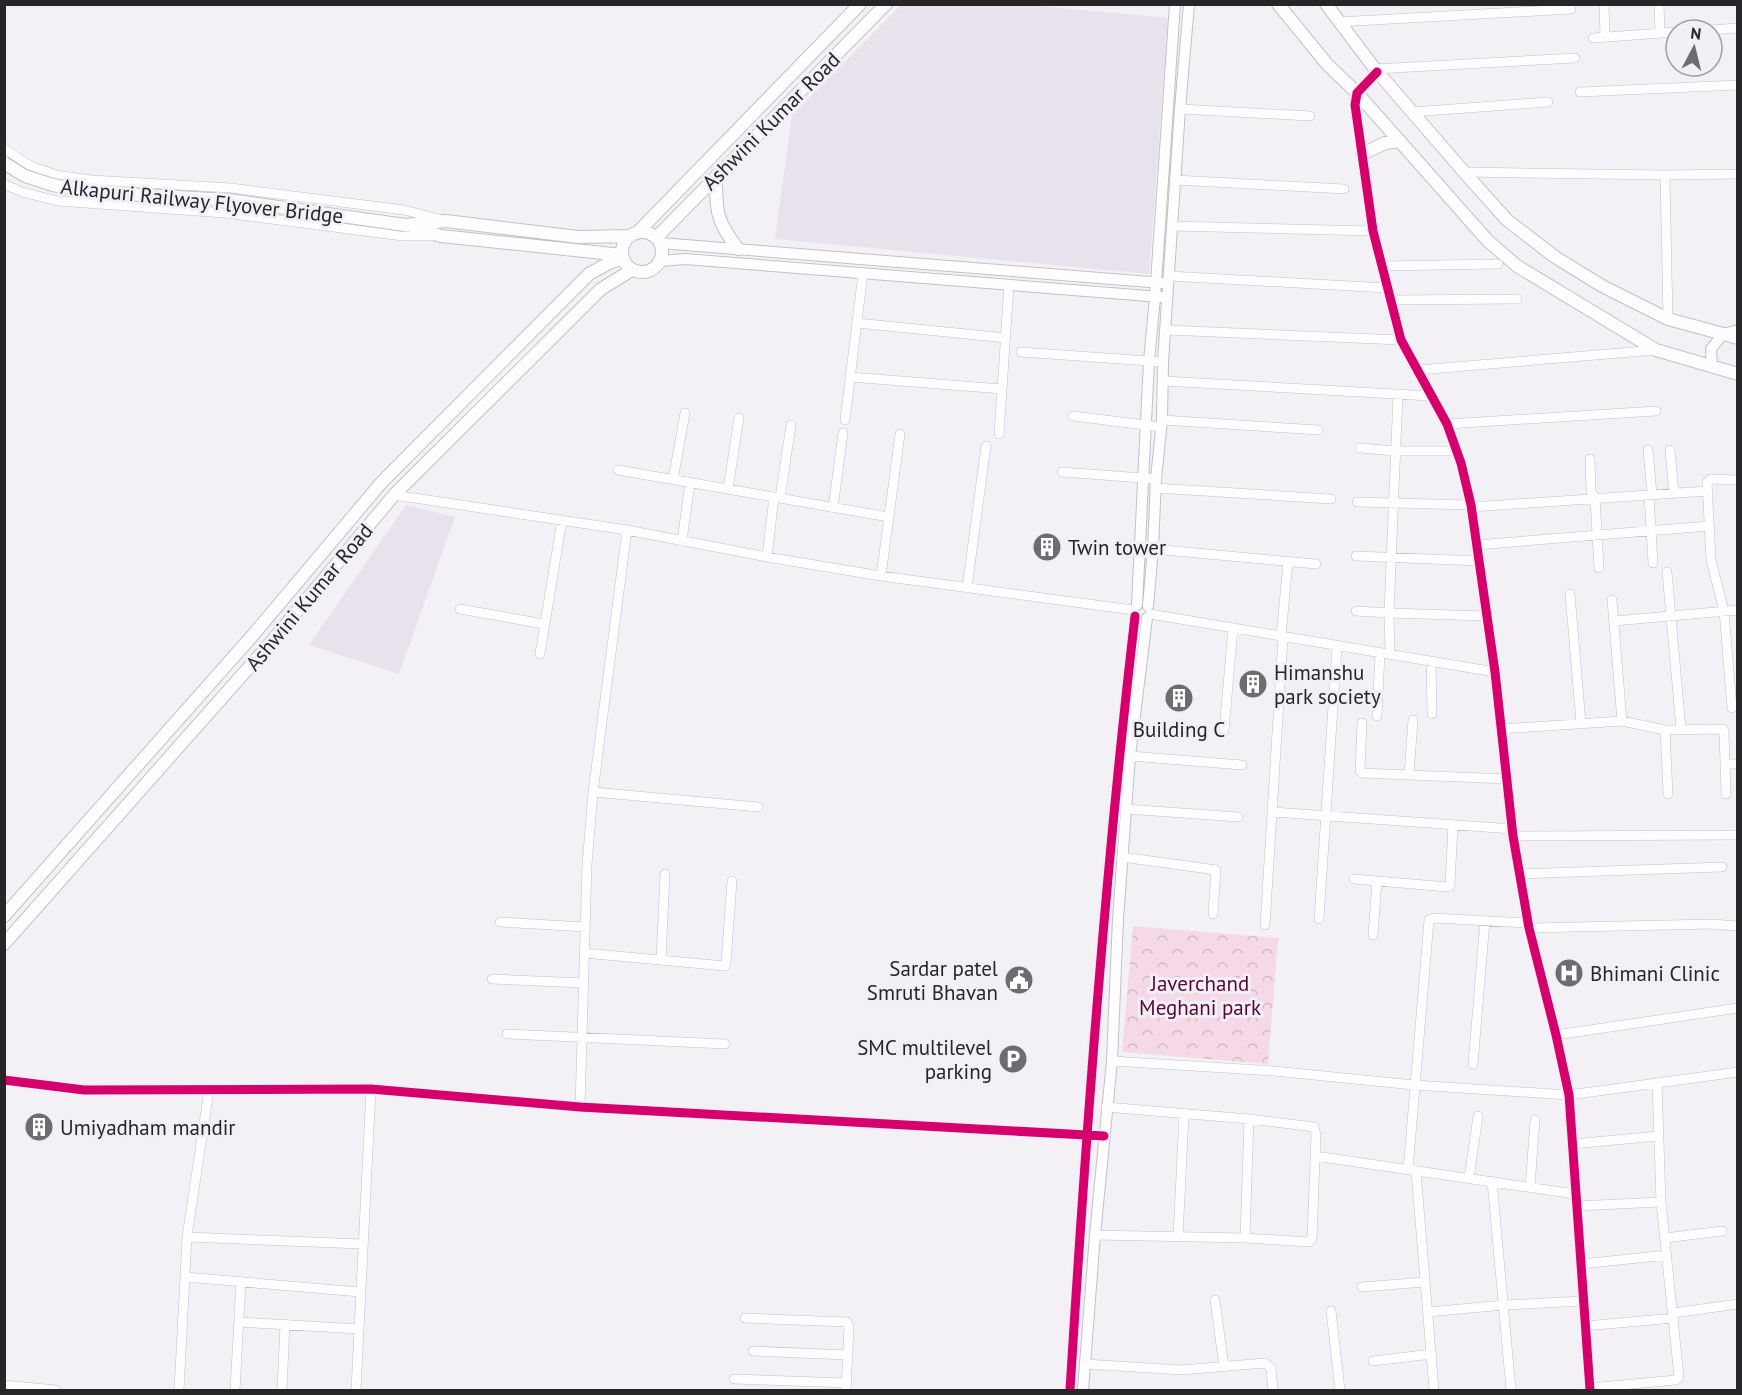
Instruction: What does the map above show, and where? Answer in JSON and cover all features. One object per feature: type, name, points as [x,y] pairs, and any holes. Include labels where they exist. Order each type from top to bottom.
[{"type":"main road","name":"Ashwini Kumar Road","points":[[634,234],[860,4]]},
{"type":"main road","points":[[1278,4],[1327,64],[1358,93],[1488,241],[1516,266],[1656,350],[1734,374]]},
{"type":"main road","name":"Ashwini Kumar Road","points":[[658,240],[716,176],[883,5]]},
{"type":"main road","points":[[1326,5],[1376,71],[1507,220],[1554,257],[1602,286],[1668,319],[1737,339]]},
{"type":"main road","points":[[1362,154],[1385,143],[1400,141]]},
{"type":"main road","name":"Alkapuri Railway Flyover Bridge","points":[[7,155],[25,176],[52,185],[90,192],[229,200],[405,225],[441,236],[623,257]]},
{"type":"main road","points":[[716,176],[718,216],[726,233],[738,249]]},
{"type":"main road","name":"Alkapuri Railway Flyover Bridge","points":[[405,225],[446,221],[578,237],[634,234]]},
{"type":"main road","points":[[634,234],[650,234],[658,240],[662,255],[657,266],[645,272],[632,270],[627,266],[623,257],[623,246],[634,234]]},
{"type":"main road","name":"Ashwini Kumar Road","points":[[4,916],[253,635],[381,483],[589,274],[623,257]]},
{"type":"main road","name":"Ashwini Kumar Road","points":[[4,944],[267,647],[394,495],[601,289],[632,270]]},
{"type":"street","points":[[1083,1390],[1106,1107],[1112,1061],[1118,919],[1141,611],[1143,479],[1149,361],[1175,4]]},
{"type":"street","points":[[1070,1390],[1087,1135],[1122,727],[1152,549],[1175,180],[1189,4]]},
{"type":"street","points":[[1604,4],[1605,37]]},
{"type":"street","points":[[1659,4],[1660,33]]},
{"type":"street","points":[[1338,22],[1571,9]]},
{"type":"street","points":[[1593,38],[1664,33]]},
{"type":"street","points":[[1575,58],[1376,71],[1358,93],[1355,105],[1373,231],[1401,340],[1447,424],[1457,451],[1471,506],[1495,672],[1513,833],[1529,926],[1569,1095],[1590,1389],[1676,1380],[1680,1375],[1661,1202],[1657,1083]]},
{"type":"street","points":[[1580,92],[1737,85]]},
{"type":"street","points":[[1412,112],[1548,102]]},
{"type":"street","points":[[1180,109],[1310,116]]},
{"type":"street","points":[[441,236],[403,236],[225,213],[58,201],[22,192],[4,182],[7,155],[56,175],[91,180],[231,188],[404,210],[446,221]]},
{"type":"street","points":[[1464,172],[1737,174]]},
{"type":"street","points":[[1665,175],[1668,319]]},
{"type":"street","points":[[1175,180],[1344,189]]},
{"type":"street","points":[[1172,226],[1373,231]]},
{"type":"street","points":[[658,240],[738,249],[1156,282],[1169,280],[1387,288]]},
{"type":"street","points":[[657,266],[661,261],[685,259],[1167,298]]},
{"type":"street","points":[[1382,266],[1498,264]]},
{"type":"street","points":[[845,420],[863,273]]},
{"type":"street","points":[[999,434],[1009,285]]},
{"type":"street","points":[[1390,300],[1517,299]]},
{"type":"street","points":[[857,323],[1006,338]]},
{"type":"street","points":[[1166,330],[1401,340]]},
{"type":"street","points":[[1712,367],[1711,349],[1723,334],[1737,330]]},
{"type":"street","points":[[1418,370],[1656,350]]},
{"type":"street","points":[[1021,352],[1163,362]]},
{"type":"street","points":[[850,377],[1002,389]]},
{"type":"street","points":[[1163,381],[1431,396]]},
{"type":"street","points":[[1377,716],[1389,613],[1398,394]]},
{"type":"street","points":[[1447,424],[1656,411]]},
{"type":"street","points":[[673,480],[686,413]]},
{"type":"street","points":[[1073,416],[1147,425],[1161,423],[1318,430]]},
{"type":"street","points":[[728,489],[739,418]]},
{"type":"street","points":[[767,557],[791,425]]},
{"type":"street","points":[[833,508],[843,433]]},
{"type":"street","points":[[881,576],[900,434]]},
{"type":"street","points":[[967,588],[986,446]]},
{"type":"street","points":[[1360,448],[1396,451],[1457,451]]},
{"type":"street","points":[[1648,450],[1653,563]]},
{"type":"street","points":[[1670,450],[1674,493]]},
{"type":"street","points":[[1590,459],[1599,568]]},
{"type":"street","points":[[618,470],[889,517]]},
{"type":"street","points":[[1062,472],[1143,479],[1155,484],[1331,499]]},
{"type":"street","points":[[1732,708],[1724,611],[1711,560],[1707,482],[1709,479],[1737,480]]},
{"type":"street","points":[[682,541],[690,483]]},
{"type":"street","points":[[1357,502],[1471,506],[1707,491]]},
{"type":"street","points":[[394,495],[627,530],[881,576],[1141,611],[1495,672]]},
{"type":"street","points":[[540,654],[562,520]]},
{"type":"street","points":[[1476,545],[1709,526]]},
{"type":"street","points":[[580,1107],[587,865],[593,792],[627,530]]},
{"type":"street","points":[[1152,549],[1317,564]]},
{"type":"street","points":[[1356,556],[1479,561]]},
{"type":"street","points":[[1265,925],[1288,562]]},
{"type":"street","points":[[1667,572],[1681,729]]},
{"type":"street","points":[[1570,594],[1581,723]]},
{"type":"street","points":[[1612,600],[1622,722]]},
{"type":"street","points":[[460,609],[544,624]]},
{"type":"street","points":[[1614,621],[1737,610]]},
{"type":"street","points":[[1356,611],[1486,615]]},
{"type":"street","points":[[1224,730],[1233,628]]},
{"type":"street","points":[[1319,919],[1338,646]]},
{"type":"street","points":[[1431,662],[1432,714]]},
{"type":"street","points":[[1409,775],[1413,720]]},
{"type":"street","points":[[1501,729],[1622,722],[1665,730],[1723,729],[1726,794]]},
{"type":"street","points":[[1362,723],[1361,773],[1507,779]]},
{"type":"street","points":[[1665,730],[1668,794]]},
{"type":"street","points":[[1130,756],[1242,765]]},
{"type":"street","points":[[1725,764],[1737,764]]},
{"type":"street","points":[[593,792],[758,807]]},
{"type":"street","points":[[1126,809],[1238,817]]},
{"type":"street","points":[[1273,812],[1453,825],[1513,833],[1737,836]]},
{"type":"street","points":[[1354,879],[1448,887],[1453,825]]},
{"type":"street","points":[[1122,857],[1216,870],[1213,914]]},
{"type":"street","points":[[1521,874],[1722,867]]},
{"type":"street","points":[[661,960],[665,874]]},
{"type":"street","points":[[1373,935],[1377,880]]},
{"type":"street","points":[[584,954],[726,965],[732,881]]},
{"type":"street","points":[[1434,1390],[1412,1170],[1414,1085],[1429,920],[1434,918],[1485,921],[1529,926],[1712,924],[1737,926]]},
{"type":"street","points":[[1473,1064],[1485,921]]},
{"type":"street","points":[[500,922],[585,927]]},
{"type":"street","points":[[492,979],[583,983]]},
{"type":"street","points":[[1556,1035],[1737,1008]]},
{"type":"street","points":[[507,1034],[725,1044]]},
{"type":"street","points":[[1112,1061],[1274,1071],[1414,1085],[1569,1095],[1737,1072]]},
{"type":"street","points":[[4,1080],[84,1090],[370,1089],[580,1107],[1104,1136]]},
{"type":"street","points":[[356,1390],[370,1089]]},
{"type":"street","points":[[179,1390],[187,1237],[209,1090]]},
{"type":"street","points":[[1095,1235],[1245,1238],[1309,1242],[1312,1240],[1316,1135],[1314,1127],[1106,1107]]},
{"type":"street","points":[[1178,1237],[1184,1114]]},
{"type":"street","points":[[1469,1178],[1478,1116]]},
{"type":"street","points":[[1245,1238],[1249,1119]]},
{"type":"street","points":[[1530,1187],[1535,1120]]},
{"type":"street","points":[[1573,1144],[1659,1136]]},
{"type":"street","points":[[1315,1156],[1575,1194]]},
{"type":"street","points":[[1492,1181],[1512,1390]]},
{"type":"street","points":[[1576,1206],[1661,1202]]},
{"type":"street","points":[[1665,1238],[1722,1231]]},
{"type":"street","points":[[187,1237],[363,1244]]},
{"type":"street","points":[[1581,1264],[1667,1255]]},
{"type":"street","points":[[185,1277],[360,1292]]},
{"type":"street","points":[[235,1390],[241,1282]]},
{"type":"street","points":[[1362,1287],[1425,1282]]},
{"type":"street","points":[[1215,1300],[1224,1367]]},
{"type":"street","points":[[1428,1312],[1583,1301]]},
{"type":"street","points":[[1586,1326],[1737,1304]]},
{"type":"street","points":[[1331,1311],[1340,1390]]},
{"type":"street","points":[[734,1378],[847,1387],[849,1327],[847,1322],[745,1318]]},
{"type":"street","points":[[239,1322],[359,1329]]},
{"type":"street","points":[[282,1390],[285,1324]]},
{"type":"street","points":[[753,1351],[848,1355]]},
{"type":"street","points":[[1373,1361],[1432,1354]]},
{"type":"street","points":[[1085,1364],[1181,1370],[1268,1364],[1271,1368],[1273,1390]]},
{"type":"street","points":[[4,1385],[56,1390]]},
{"type":"shaded area","points":[[901,5],[1028,5],[1168,18],[1149,274],[775,239],[792,115]]},
{"type":"shaded area","points":[[406,505],[455,517],[399,674],[309,645]]},
{"type":"green space","name":"Javerchand Meghani park","points":[[1133,926],[1278,938],[1268,1064],[1122,1052]]},
{"type":"cycle path","points":[[1377,72],[1357,93],[1355,105],[1373,231],[1401,340],[1447,424],[1461,463],[1471,505],[1495,672],[1513,836],[1529,928],[1569,1095],[1590,1390]]},
{"type":"cycle path","points":[[1070,1390],[1097,1003],[1114,809],[1135,616]]},
{"type":"cycle path","points":[[4,1080],[84,1090],[371,1089],[580,1107],[1104,1136]]},
{"type":"place","name":"Twin tower","points":[[1047,547]]},
{"type":"place","name":"Himanshu park society","points":[[1253,684]]},
{"type":"place","name":"Building C","points":[[1179,698]]},
{"type":"place","name":"Bhimani Clinic","points":[[1569,973]]},
{"type":"place","name":"Sardar patel Smruti Bhavan","points":[[1019,980]]},
{"type":"place","name":"SMC multilevel parking","points":[[1013,1059]]},
{"type":"place","name":"Umiyadham mandir","points":[[39,1127]]}]
